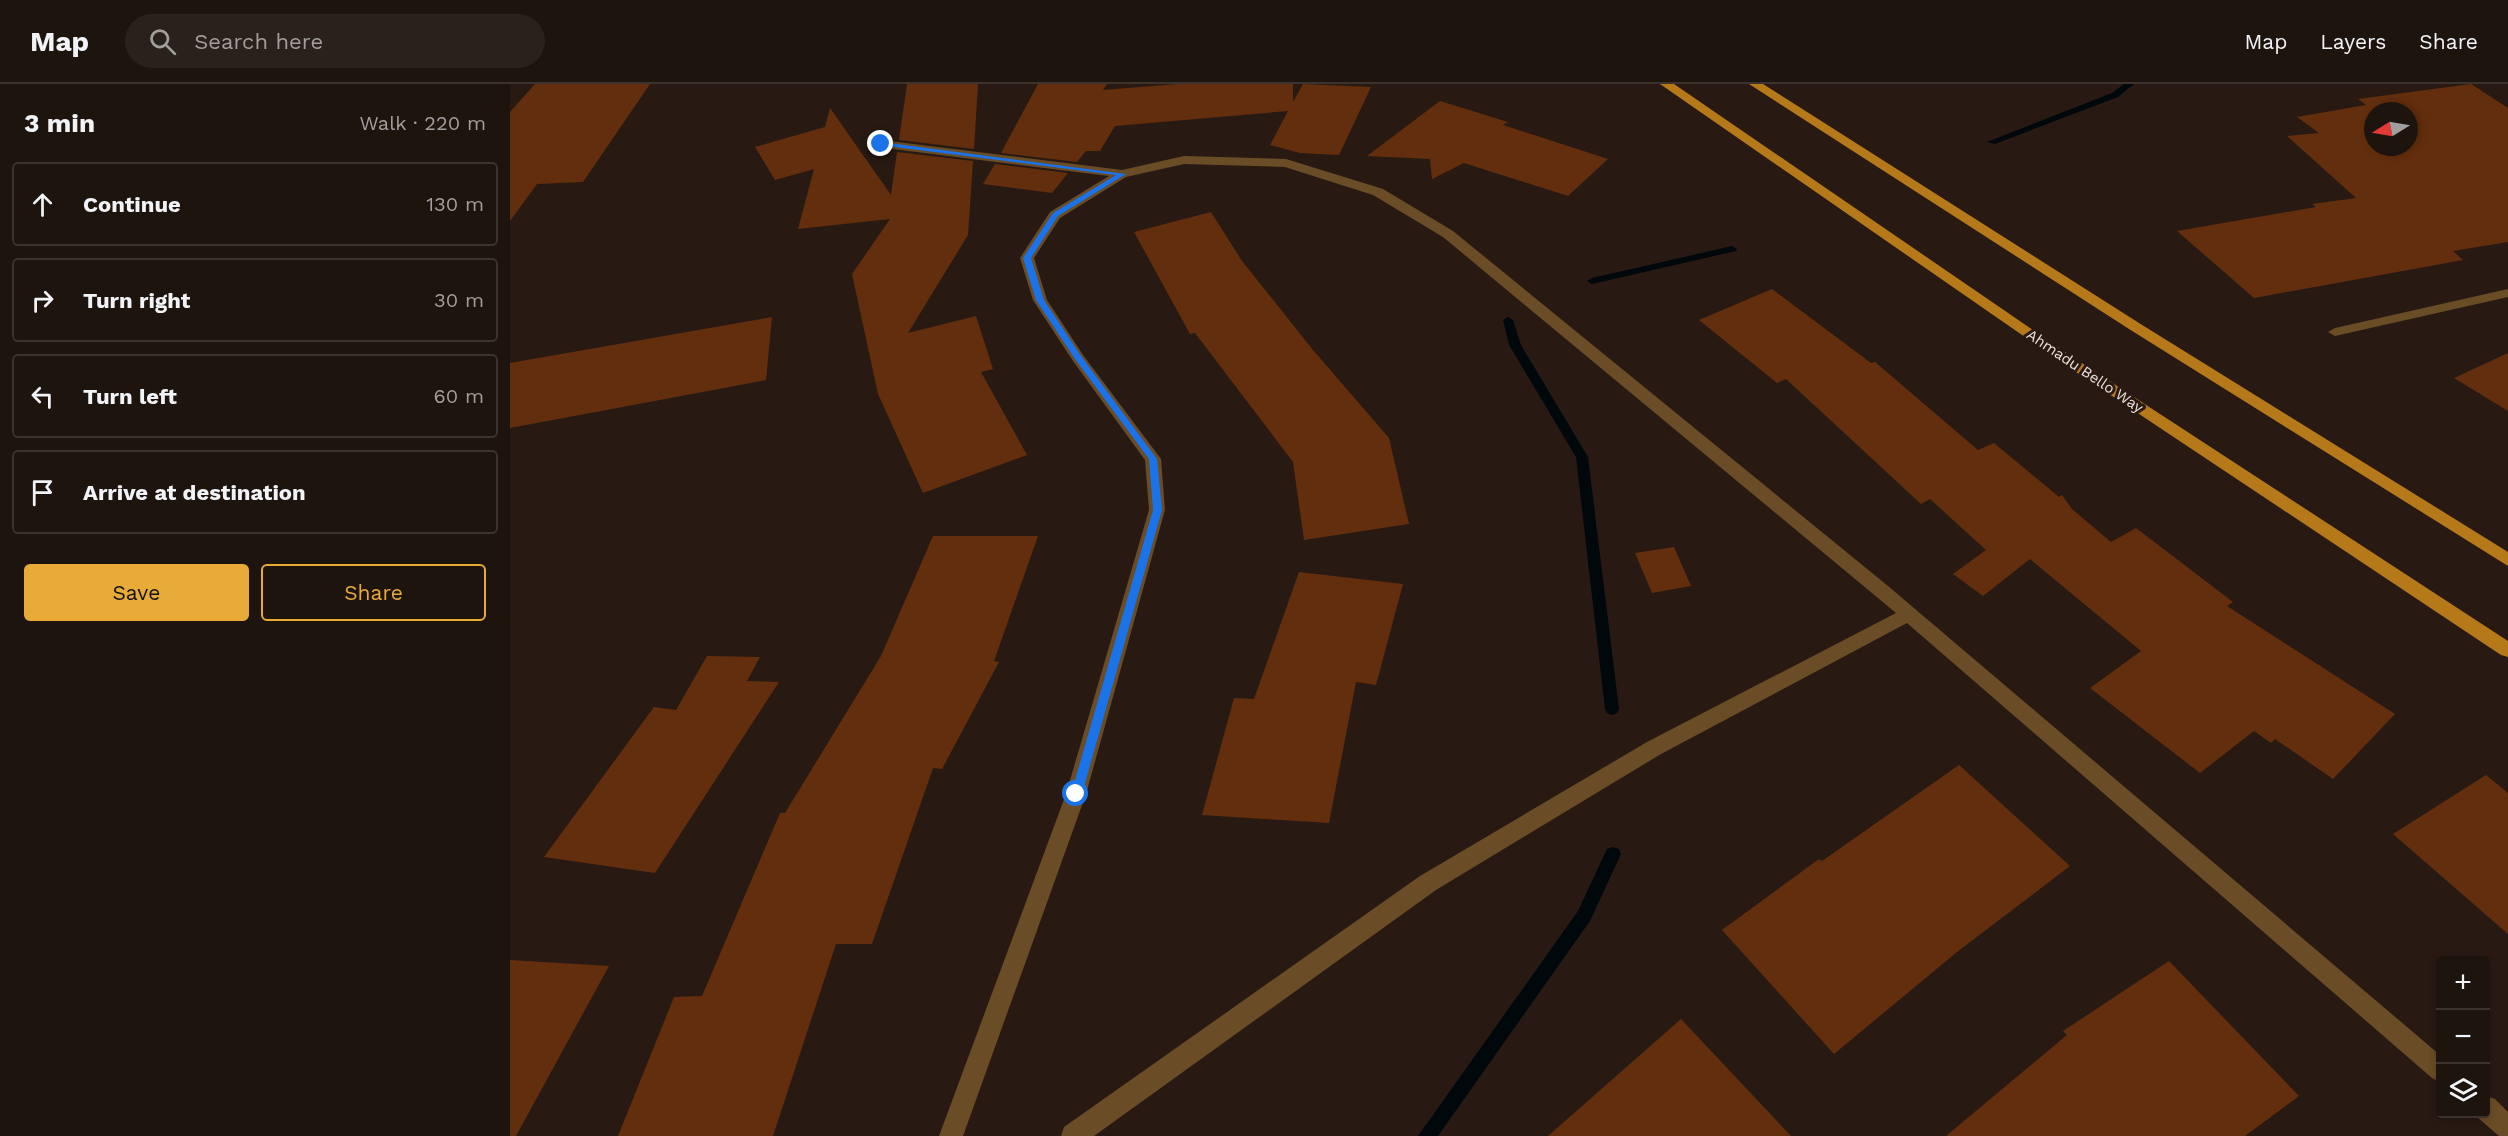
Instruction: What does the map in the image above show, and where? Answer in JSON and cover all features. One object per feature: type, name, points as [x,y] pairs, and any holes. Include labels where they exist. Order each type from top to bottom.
[{"type":"main road","name":"Ahmadu Bello Way","points":[[1666,84],[2063,357],[2508,650]]},
{"type":"main road","points":[[1755,84],[2134,326],[2508,560]]},
{"type":"street","points":[[881,144],[1122,174]]},
{"type":"street","points":[[951,1136],[1076,794],[1157,510],[1153,459],[1078,358],[1040,300],[1027,258],[1055,214],[1122,174],[1184,160],[1286,163],[1378,192],[1448,234],[1909,614],[2436,1067]]},
{"type":"street","points":[[2335,332],[2508,293]]},
{"type":"street","points":[[1073,1136],[1428,883],[1654,748],[1909,614]]},
{"type":"street","points":[[2490,1112],[2508,1128]]},
{"type":"building","points":[[535,84],[650,84],[583,182],[537,184],[510,221],[510,112]]},
{"type":"building","points":[[907,84],[978,84],[974,149],[899,140]]},
{"type":"building","points":[[1038,84],[1107,84],[1103,90],[1178,84],[1293,84],[1293,102],[1303,84],[1371,87],[1339,155],[1300,153],[1270,145],[1288,111],[1115,126],[1100,151],[1086,151],[1077,162],[1001,153]]},
{"type":"building","points":[[2471,84],[2508,108],[2508,242],[2453,251],[2463,260],[2254,298],[2177,231],[2316,207],[2312,204],[2356,198],[2287,136],[2319,133],[2297,117],[2364,105],[2364,156],[2418,156],[2418,102],[2364,104],[2358,99]]},
{"type":"building","points":[[1440,101],[1508,122],[1503,125],[1608,159],[1568,196],[1464,163],[1432,179],[1430,159],[1367,156]]},
{"type":"building","points":[[830,108],[891,195],[897,152],[973,161],[968,235],[908,333],[976,316],[993,369],[981,372],[1027,455],[923,493],[878,394],[852,274],[890,219],[798,229],[814,169],[775,180],[755,147],[825,127]]},
{"type":"building","points":[[995,164],[1068,173],[1052,193],[983,184]]},
{"type":"building","points":[[1211,212],[1242,261],[1313,350],[1389,438],[1409,524],[1304,540],[1293,462],[1195,333],[1190,334],[1134,232]]},
{"type":"building","points":[[1772,289],[1871,363],[1875,362],[1978,450],[1994,443],[2059,497],[2062,495],[2072,509],[2111,542],[2136,528],[2233,602],[2227,606],[2395,714],[2333,779],[2275,739],[2271,743],[2254,731],[2200,773],[2090,688],[2141,651],[2030,559],[1983,596],[1953,574],[1986,550],[1930,499],[1921,504],[1786,379],[1777,383],[1699,320]]},
{"type":"building","points":[[772,317],[766,380],[510,428],[510,363]]},
{"type":"building","points":[[2508,353],[2508,411],[2454,378]]},
{"type":"building","points":[[933,536],[1038,536],[994,661],[999,662],[942,769],[933,768],[872,944],[836,944],[773,1136],[618,1136],[674,997],[702,996],[780,813],[785,813],[881,656]]},
{"type":"building","points":[[1674,547],[1691,586],[1652,593],[1635,553]]},
{"type":"building","points":[[1299,572],[1403,584],[1376,685],[1356,682],[1329,823],[1202,815],[1234,698],[1254,699]]},
{"type":"building","points":[[707,656],[760,657],[747,681],[779,682],[655,873],[544,857],[654,707],[676,710]]},
{"type":"building","points":[[1959,765],[2070,866],[1957,952],[1834,1054],[1722,930],[1819,859],[1822,861]]},
{"type":"building","points":[[2486,775],[2508,793],[2508,934],[2393,834]]},
{"type":"building","points":[[510,960],[609,966],[516,1136],[510,1136]]},
{"type":"building","points":[[2169,961],[2299,1096],[2245,1136],[1946,1136],[2067,1035],[2063,1031]]},
{"type":"building","points":[[1681,1019],[1791,1136],[1548,1136]]},
{"type":"waterway","points":[[1992,142],[2115,95],[2130,84]]},
{"type":"waterway","points":[[1592,281],[1732,249]]},
{"type":"waterway","points":[[1508,320],[1515,345],[1582,457],[1612,709]]},
{"type":"waterway","points":[[1427,1136],[1584,916],[1613,854]]},
{"type":"route","points":[[881,144],[1122,174],[1055,214],[1027,258],[1040,300],[1078,358],[1153,459],[1157,510],[1076,794]]}]
